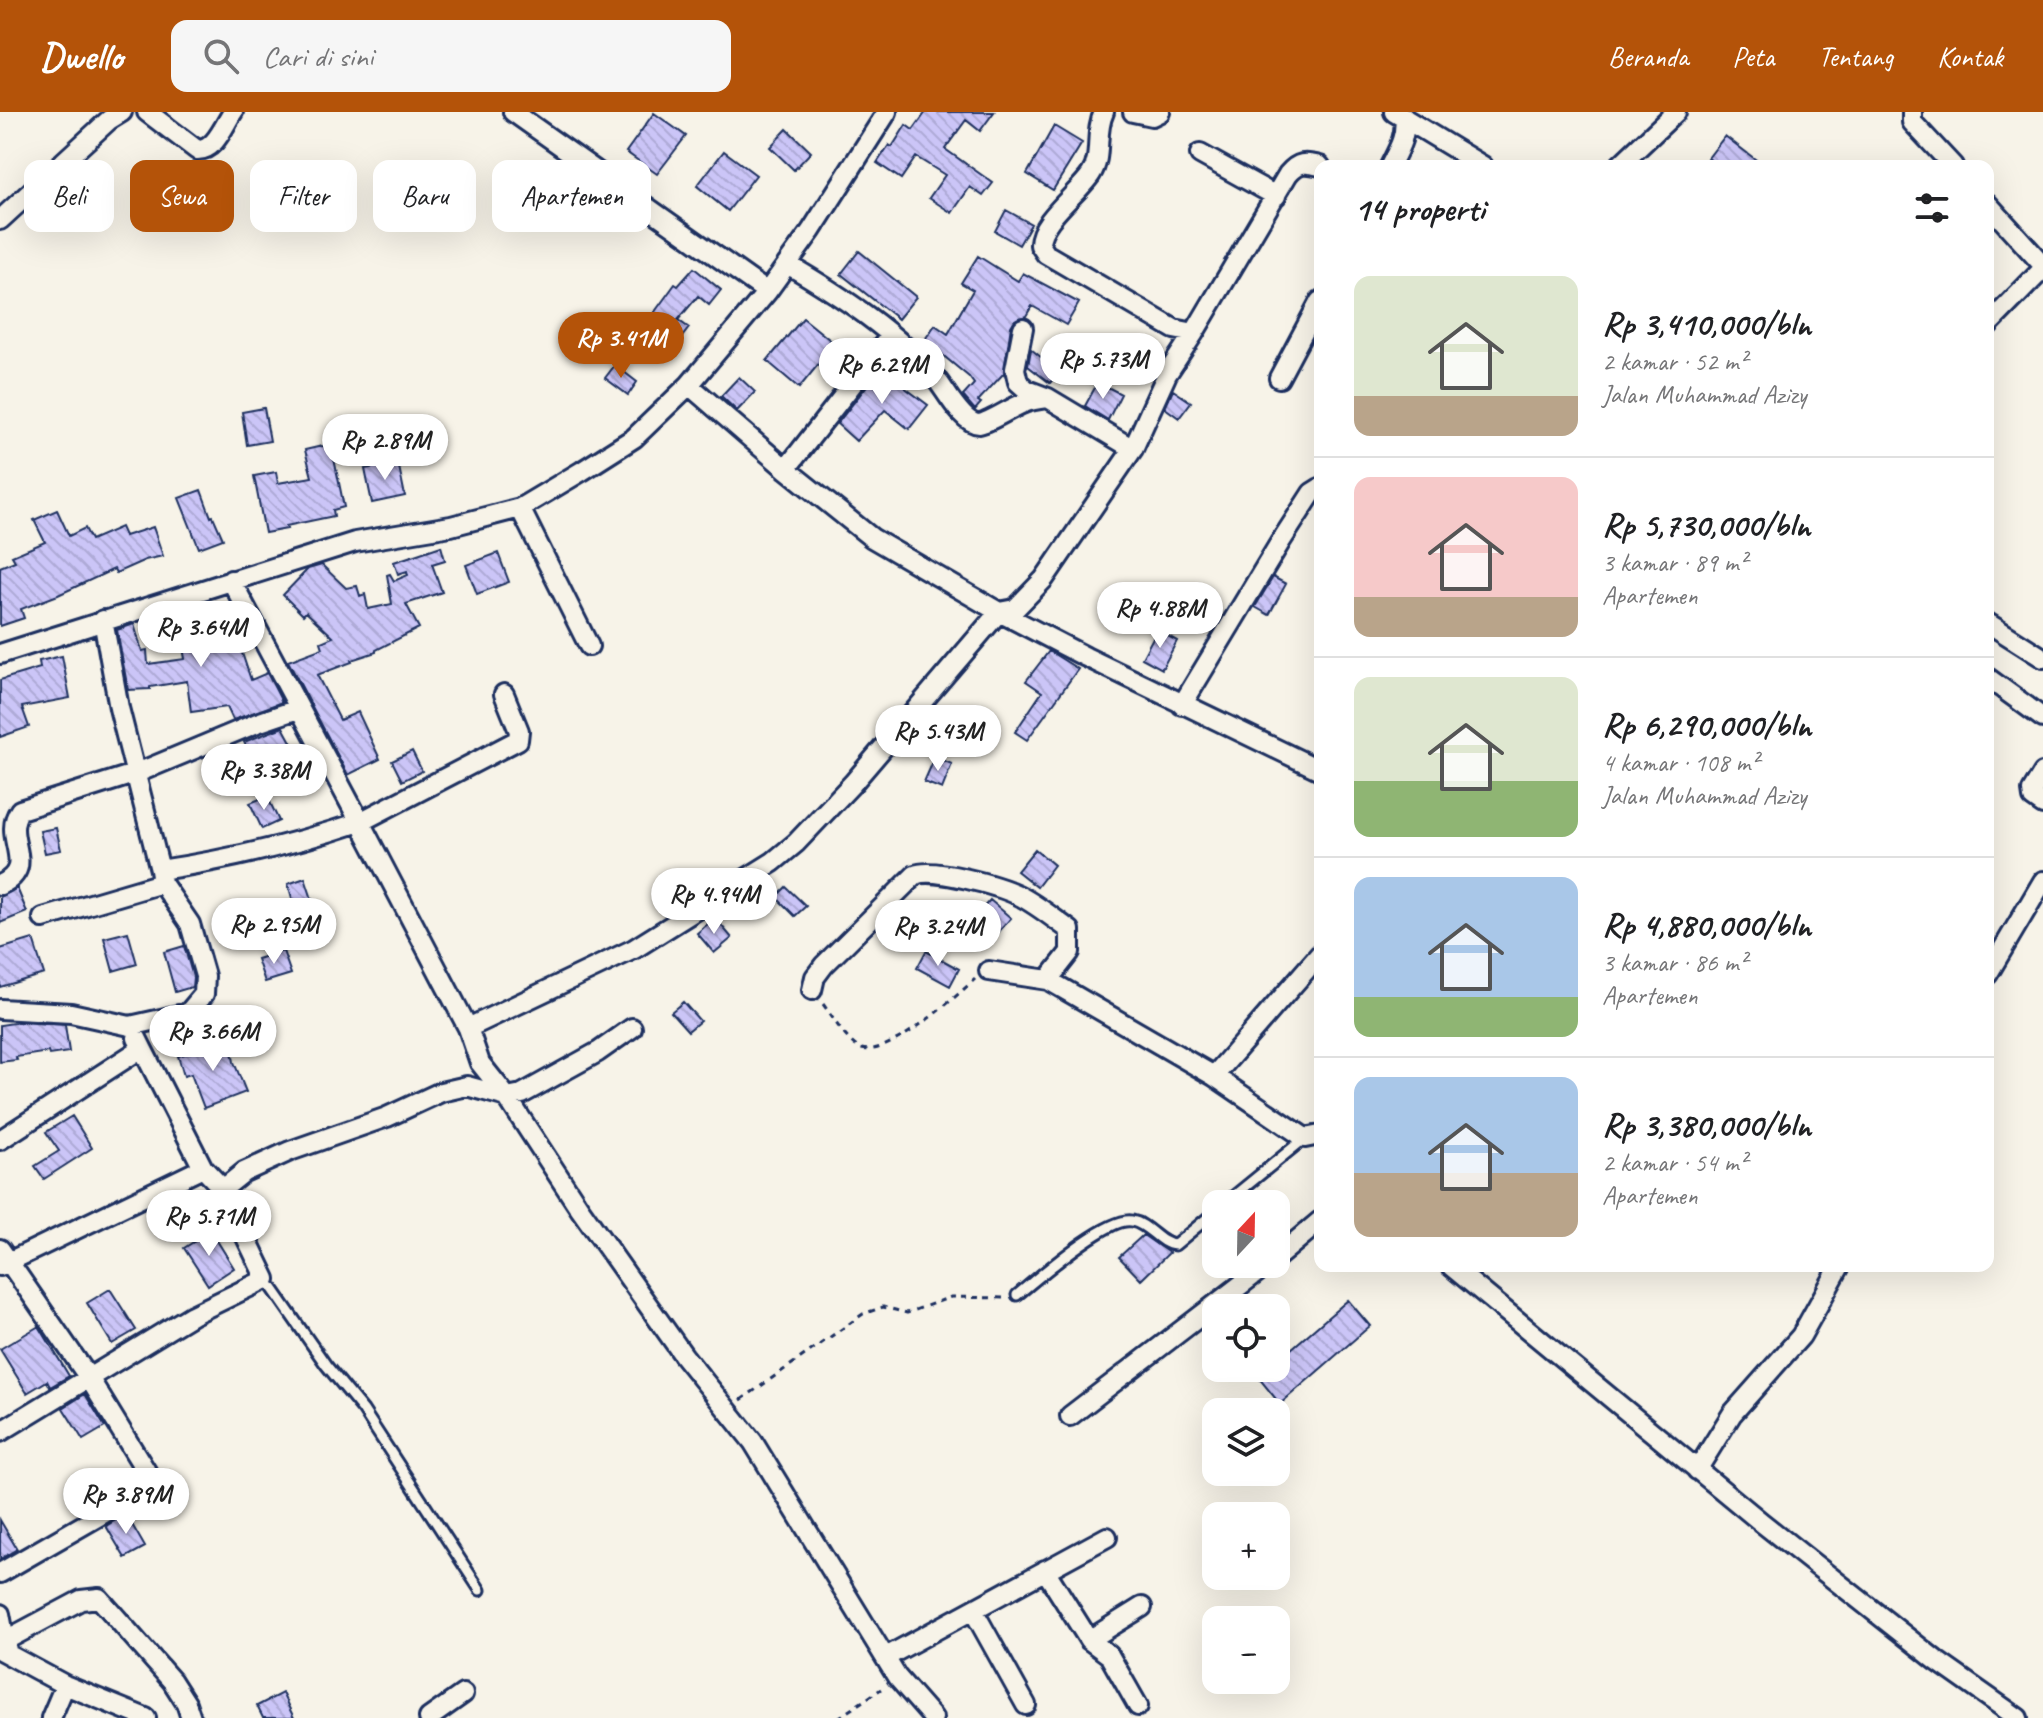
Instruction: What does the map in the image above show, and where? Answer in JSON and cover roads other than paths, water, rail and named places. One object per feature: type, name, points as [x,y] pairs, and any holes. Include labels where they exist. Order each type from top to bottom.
[{"type":"street","points":[[0,220],[109,120],[122,112]]},
{"type":"street","points":[[147,112],[197,150],[212,145],[233,112]]},
{"type":"street","points":[[513,112],[767,292]]},
{"type":"street","points":[[0,654],[355,542],[451,526],[520,508],[634,438],[689,385],[767,292],[811,231],[887,112]]},
{"type":"street","points":[[1104,112],[1099,122],[1094,170],[1043,230],[1040,245],[1046,254],[1174,329],[1194,333]]},
{"type":"street","points":[[1133,112],[1152,116],[1160,112]]},
{"type":"street","points":[[1625,160],[1676,112]]},
{"type":"street","points":[[1912,112],[1912,122],[1947,160]]},
{"type":"street","points":[[1393,160],[1406,128],[1399,115]]},
{"type":"street","points":[[1399,115],[1473,160]]},
{"type":"street","points":[[1200,154],[1276,196]]},
{"type":"street","points":[[468,1028],[634,949],[773,862],[796,843],[853,783],[999,612],[1015,609],[1044,579],[1133,449],[1167,374],[1295,166],[1303,162],[1314,165]]},
{"type":"street","points":[[1994,211],[2043,267],[1994,319]]},
{"type":"street","points":[[787,264],[828,288],[891,335],[932,374],[951,402],[974,422],[982,423],[1026,402],[1048,398]]},
{"type":"street","points":[[1279,378],[1314,312]]},
{"type":"street","points":[[1023,328],[1015,369],[1018,382],[1133,449]]},
{"type":"street","points":[[786,469],[891,335]]},
{"type":"street","points":[[689,385],[872,538],[999,612],[1182,705],[1314,767]]},
{"type":"street","points":[[1182,705],[1314,492]]},
{"type":"street","points":[[520,508],[589,646]]},
{"type":"street","points":[[231,580],[468,1028],[480,1063],[507,1097],[580,1209],[684,1356],[753,1442],[897,1677],[933,1718]]},
{"type":"street","points":[[0,1009],[71,1013],[130,1026],[188,1013],[204,994],[205,976],[190,924],[161,877],[119,708],[103,620]]},
{"type":"street","points":[[1994,627],[2043,658]]},
{"type":"street","points":[[1994,682],[2043,718]]},
{"type":"street","points":[[43,918],[161,877],[321,836],[360,822],[518,740],[519,731],[504,694]]},
{"type":"street","points":[[0,885],[14,877],[19,867],[11,828],[20,810],[137,773],[298,709]]},
{"type":"street","points":[[2043,773],[2032,791],[2033,798],[2043,805]]},
{"type":"street","points":[[812,990],[815,977],[824,965],[915,875],[936,871],[1015,894],[1070,930],[1070,952],[1048,980]]},
{"type":"street","points":[[1994,964],[2043,881]]},
{"type":"street","points":[[1214,1076],[1314,961]]},
{"type":"street","points":[[989,971],[1048,980],[1313,1136]]},
{"type":"street","points":[[0,1432],[192,1315],[266,1279],[223,1189],[203,1168],[130,1026]]},
{"type":"street","points":[[223,1189],[244,1172],[290,1151],[387,1117],[441,1092],[467,1086],[507,1097],[522,1094],[598,1052],[632,1028]]},
{"type":"street","points":[[0,1140],[142,1048]]},
{"type":"street","points":[[467,1086],[480,1063]]},
{"type":"street","points":[[0,1573],[146,1489],[149,1476],[89,1378],[2,1259],[203,1168]]},
{"type":"street","points":[[1290,1246],[1314,1226]]},
{"type":"street","points":[[1458,1272],[1697,1470],[1937,1661],[2018,1718]]},
{"type":"street","points":[[1697,1470],[1732,1414],[1801,1336],[1837,1272]]},
{"type":"street","points":[[1070,1416],[1250,1278]]},
{"type":"street","points":[[886,1657],[1107,1537]]},
{"type":"street","points":[[1045,1570],[1089,1640],[1109,1655],[1138,1706]]},
{"type":"street","points":[[5,1648],[81,1600],[99,1598],[172,1681],[186,1703],[191,1718]]},
{"type":"street","points":[[1089,1640],[1142,1607]]},
{"type":"street","points":[[973,1610],[1026,1705]]},
{"type":"street","points":[[0,1614],[5,1648],[65,1685],[146,1718]]},
{"type":"street","points":[[51,1718],[65,1685]]},
{"type":"street","points":[[429,1718],[463,1694]]},
{"type":"lane","points":[[1242,1190],[1313,1136]]},
{"type":"lane","points":[[1017,1295],[1095,1234],[1117,1221],[1129,1220],[1144,1225],[1166,1243],[1175,1245],[1202,1223]]},
{"type":"lane","points":[[266,1279],[326,1365],[363,1410],[480,1590]]}]
